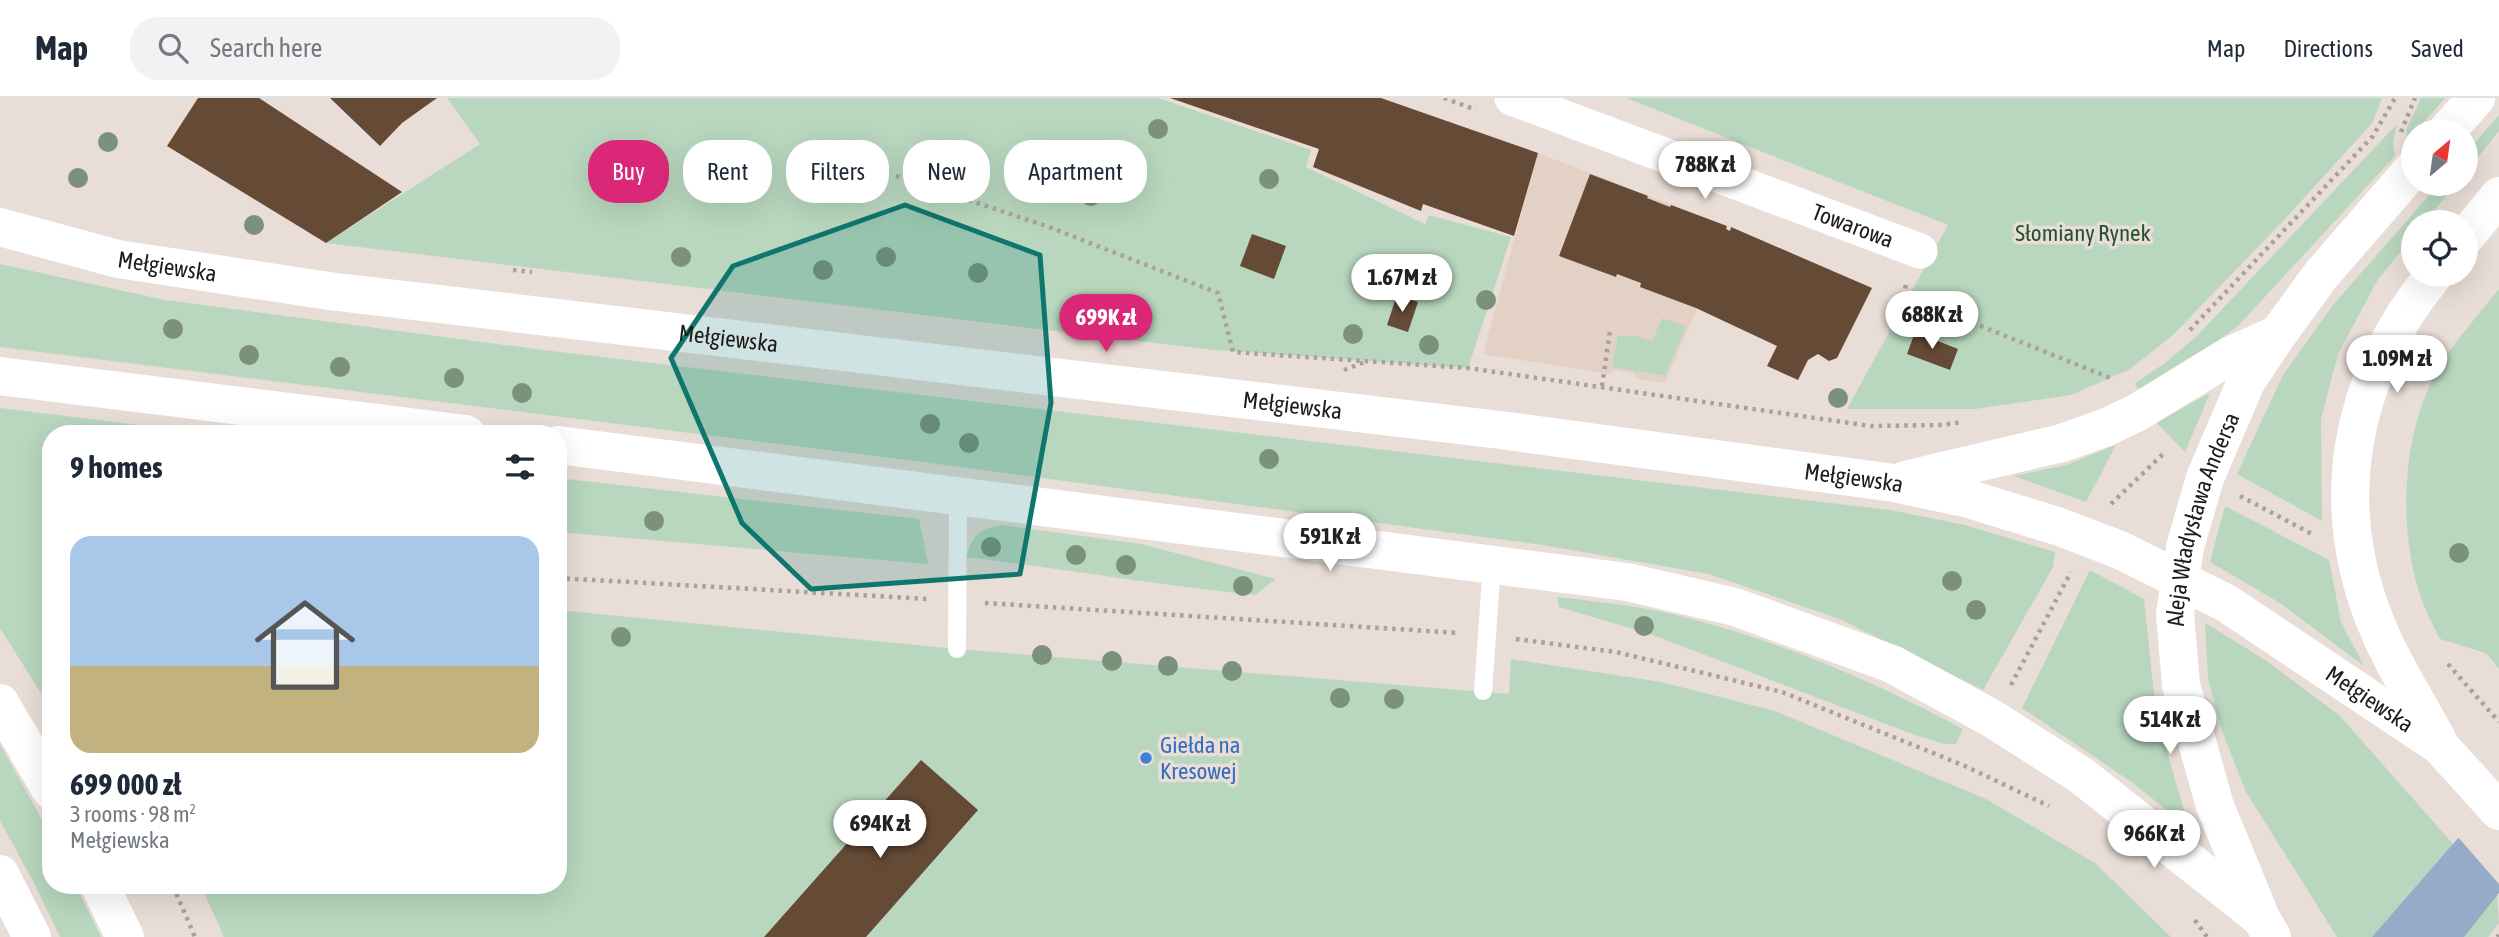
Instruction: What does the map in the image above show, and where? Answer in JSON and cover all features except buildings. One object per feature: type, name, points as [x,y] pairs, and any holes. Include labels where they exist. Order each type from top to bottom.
[{"type":"main road","points":[[2458,119],[2476,98]]},
{"type":"main road","name":"Aleja Władysława Andersa","points":[[2267,927],[2215,806],[2181,685],[2175,614],[2187,536],[2205,478],[2246,382],[2321,275],[2401,183]]},
{"type":"main road","points":[[2478,221],[2499,196]]},
{"type":"main road","name":"Mełgiewska","points":[[0,227],[118,259],[329,291],[1486,428],[1894,483],[1969,499],[2060,527],[2120,550],[2225,603],[2276,634],[2440,746],[2499,811]]},
{"type":"main road","points":[[2425,287],[2400,321],[2369,384],[2357,425],[2352,460],[2351,512],[2357,556],[2376,624],[2440,746]]},
{"type":"main road","points":[[1894,483],[2062,443],[2107,427],[2138,412],[2231,355],[2278,334]]},
{"type":"main road","points":[[0,376],[394,425]]},
{"type":"main road","points":[[567,446],[1627,582],[1735,607],[1892,664],[1993,719],[2082,776],[2267,927]]},
{"type":"main road","points":[[0,704],[42,775]]},
{"type":"main road","points":[[0,874],[33,937]]},
{"type":"main road","points":[[104,894],[125,937]]},
{"type":"street","name":"Towarowa","points":[[1511,98],[1920,251]]},
{"type":"lane","points":[[957,649],[958,495]]},
{"type":"lane","points":[[1483,691],[1493,564]]},
{"type":"path","points":[[2185,335],[2373,136],[2395,98]]},
{"type":"path","points":[[896,176],[1049,227],[1218,293],[1233,352],[1468,368],[1871,426],[1943,425],[1970,421]]},
{"type":"path","points":[[1903,295],[2124,383]]},
{"type":"path","points":[[1602,386],[1610,331]]},
{"type":"path","points":[[2104,511],[2163,454]]},
{"type":"path","points":[[2231,491],[2314,534]]},
{"type":"path","points":[[2010,688],[2076,562]]},
{"type":"path","points":[[567,579],[1487,635],[1616,652],[1782,692],[1965,766]]},
{"type":"path","points":[[2448,664],[2499,722]]},
{"type":"path","points":[[176,894],[195,937]]},
{"type":"highlighted area","points":[[905,205],[1040,255],[1051,403],[1020,574],[811,589],[742,523],[671,358],[733,266]]},
{"type":"shaded area","points":[[1538,153],[1727,226],[1730,231],[1665,383],[1635,378],[1635,373],[1613,370],[1611,374],[1483,354]]},
{"type":"green space","points":[[447,98],[1158,98],[1311,150],[1306,167],[1425,224],[1429,215],[1511,237],[1468,368],[1214,350],[326,243],[480,144]]},
{"type":"green space","name":"Słomiany Rynek","points":[[1626,98],[2382,98],[2373,122],[2283,221],[2172,336],[2130,369],[2071,395],[1975,409],[1847,409],[1948,225]]},
{"type":"green space","points":[[2421,98],[2445,98],[2427,119],[2411,119]]},
{"type":"green space","points":[[2499,115],[2499,131],[2478,157],[2478,139]]},
{"type":"green space","points":[[2397,124],[2393,142],[2395,156],[2239,325],[2191,361],[2139,393],[2135,383],[2195,338]]},
{"type":"green space","points":[[2428,196],[2446,196],[2435,210],[2416,210]]},
{"type":"green space","points":[[2401,227],[2401,251],[2377,281],[2338,354],[2321,419],[2322,521],[2237,474],[2283,375],[2333,305]]},
{"type":"green space","points":[[0,264],[165,300],[543,350],[1890,510],[1965,525],[2055,552],[2053,567],[1983,690],[1842,620],[1709,574],[1536,544],[915,461],[0,347]]},
{"type":"green space","points":[[2499,289],[2499,669],[2486,653],[2440,639],[2422,601],[2413,567],[2406,507],[2412,444],[2429,386],[2449,352]]},
{"type":"green space","points":[[1662,318],[1686,326],[1665,376],[1612,367],[1618,336],[1637,336],[1652,342]]},
{"type":"green space","points":[[2210,393],[2185,452],[2156,422]]},
{"type":"green space","points":[[0,408],[139,425],[42,425],[42,695],[0,628]]},
{"type":"green space","points":[[2116,445],[2086,502],[2014,476],[2066,465]]},
{"type":"green space","points":[[567,479],[919,519],[928,564],[567,533]]},
{"type":"green space","points":[[2225,506],[2329,560],[2341,622],[2364,666],[2280,603],[2210,562]]},
{"type":"green space","points":[[1002,525],[1141,544],[1276,579],[1255,595],[966,557],[978,534],[987,528]]},
{"type":"green space","points":[[2090,570],[2144,599],[2156,713],[2189,828],[2133,783],[2022,708]]},
{"type":"green space","points":[[1557,597],[1653,610],[1757,638],[1896,695],[1963,729],[1956,744],[1944,744],[1912,734],[1650,634],[1559,607]]},
{"type":"green space","name":"Giełda na Kresowej","points":[[567,611],[957,649],[1509,694],[1511,659],[1661,682],[1775,711],[1986,799],[2095,863],[2171,937],[224,937],[205,894],[567,894]]},
{"type":"green space","points":[[2205,623],[2264,659],[2339,715],[2454,845],[2372,937],[2337,937],[2246,792],[2222,731],[2208,679]]},
{"type":"green space","points":[[0,744],[42,820],[42,894],[80,894],[101,937],[60,937],[0,821]]},
{"type":"green space","points":[[2497,894],[2499,923],[2488,937],[2464,937]]},
{"type":"water","points":[[2499,791],[2499,893],[2464,937],[2372,937]]},
{"type":"pier","points":[[2499,787],[2499,884],[2457,836]]},
{"type":"place","name":"Giełda na Kresowej","points":[[1146,758]]}]
